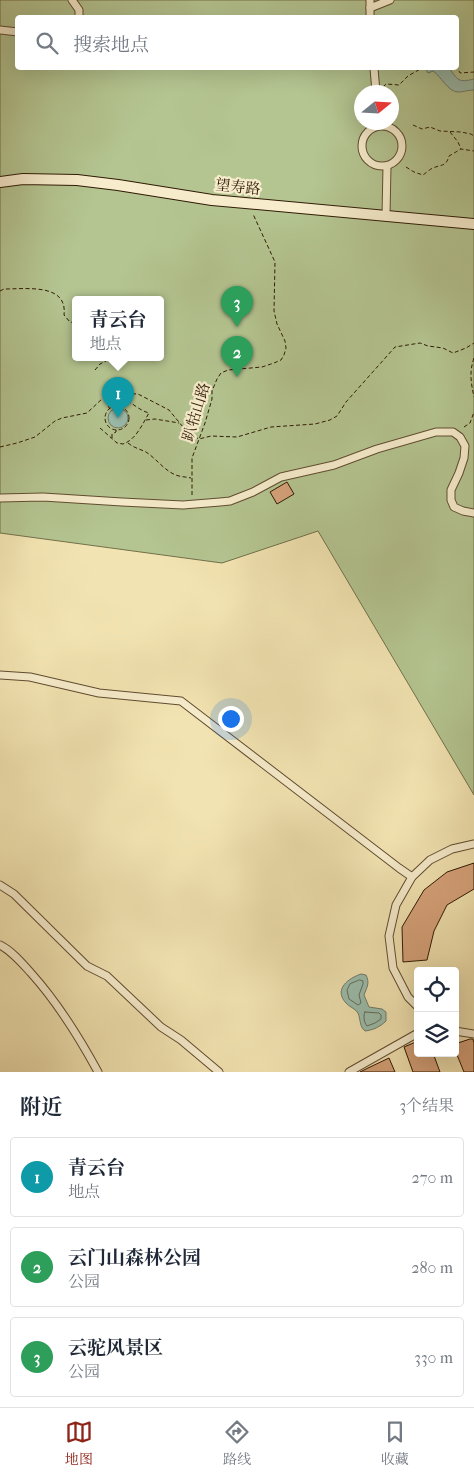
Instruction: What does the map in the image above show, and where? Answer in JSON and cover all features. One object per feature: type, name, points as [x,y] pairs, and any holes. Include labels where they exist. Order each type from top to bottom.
[{"type":"street","points":[[72,0],[79,10],[79,15]]},
{"type":"street","points":[[370,0],[370,15]]},
{"type":"street","points":[[370,8],[390,0]]},
{"type":"street","points":[[0,30],[15,32]]},
{"type":"street","points":[[374,70],[378,85]]},
{"type":"street","points":[[370,130],[364,136],[362,150],[368,161],[374,165],[387,166],[398,159],[402,149],[402,143],[394,130]]},
{"type":"street","points":[[386,216],[387,166]]},
{"type":"street","name":"望寿路","points":[[0,182],[23,179],[77,180],[212,200],[474,224]]},
{"type":"street","points":[[0,498],[43,496],[143,504],[193,504],[230,501],[253,492],[281,477],[334,465],[378,449],[436,432],[453,432],[460,437],[464,446],[464,458],[450,490],[451,500],[454,507],[474,513]]},
{"type":"street","points":[[0,674],[30,677],[99,693],[181,701],[412,877]]},
{"type":"street","points":[[414,1003],[408,997],[393,968],[389,936],[396,905],[412,877],[430,860],[452,849],[474,844]]},
{"type":"street","points":[[0,885],[14,894],[87,966],[107,976],[161,1027],[181,1040],[219,1072]]},
{"type":"street","points":[[0,945],[22,963],[48,993],[63,1013],[95,1071]]},
{"type":"street","points":[[459,1032],[474,1034]]},
{"type":"street","points":[[349,1072],[414,1035]]},
{"type":"path","points":[[385,85],[399,84],[418,70]]},
{"type":"path","points":[[458,70],[460,73],[474,72]]},
{"type":"path","points":[[413,125],[422,128],[430,127],[440,131],[466,133],[474,136]]},
{"type":"path","points":[[449,132],[458,142],[461,150]]},
{"type":"path","points":[[406,166],[414,172],[423,175],[432,168],[442,166],[449,156],[461,150],[474,150]]},
{"type":"path","name":"趴牯山路","points":[[193,504],[192,458],[208,411],[216,379],[220,373],[228,370],[262,367],[281,360],[286,348],[274,311],[275,262],[250,204]]},
{"type":"path","points":[[0,290],[4,288],[47,290],[62,300],[65,306],[64,315],[72,322]]},
{"type":"path","points":[[106,393],[138,394],[169,410],[193,436],[199,439],[211,436],[236,437],[270,427],[324,423],[337,416],[346,402],[395,347],[420,343],[443,348],[453,353],[474,343]]},
{"type":"path","points":[[474,358],[470,379],[474,397]]},
{"type":"path","points":[[95,370],[106,361]]},
{"type":"path","points":[[0,448],[18,444],[35,437],[55,421],[62,418],[87,413],[103,398]]},
{"type":"path","points":[[105,410],[109,410],[115,407],[121,407],[126,410],[129,416],[127,425],[122,429],[116,430],[106,422],[109,410],[108,406],[114,400],[126,400],[142,411],[149,412],[146,420],[128,443]]},
{"type":"path","points":[[464,427],[470,423],[474,412]]},
{"type":"path","points":[[146,420],[155,419],[180,423]]},
{"type":"path","points":[[100,428],[117,443],[128,443],[146,452],[173,474],[192,478]]},
{"type":"path","points":[[111,438],[116,430]]},
{"type":"green space","points":[[0,0],[474,0],[474,795],[318,531],[222,563],[0,533]]},
{"type":"water","points":[[426,70],[450,70],[459,80],[474,79],[474,90],[454,91],[433,71],[428,73]]},
{"type":"water","points":[[118,408],[125,411],[128,418],[125,425],[118,428],[111,425],[108,418],[111,411]]},
{"type":"water","points":[[361,974],[366,975],[368,980],[364,995],[369,1007],[382,1009],[386,1012],[386,1021],[384,1023],[376,1028],[365,1031],[361,1025],[358,1013],[346,1003],[341,993],[348,981]]},
{"type":"building","points":[[287,482],[294,494],[277,504],[270,492]]},
{"type":"building","points":[[474,863],[474,889],[447,905],[434,931],[427,960],[403,962],[402,927],[424,890],[447,872]]},
{"type":"building","points":[[473,1039],[474,1072],[464,1072],[458,1057],[459,1043]]},
{"type":"building","points":[[414,1043],[414,1057],[434,1057],[440,1072],[413,1072],[404,1047]]},
{"type":"building","points":[[389,1058],[395,1072],[360,1072],[368,1068]]},
{"type":"place","name":"云驼风景区","points":[[237,327]]},
{"type":"place","name":"云门山森林公园","points":[[237,377]]},
{"type":"place","name":"青云台","points":[[118,418]]}]
